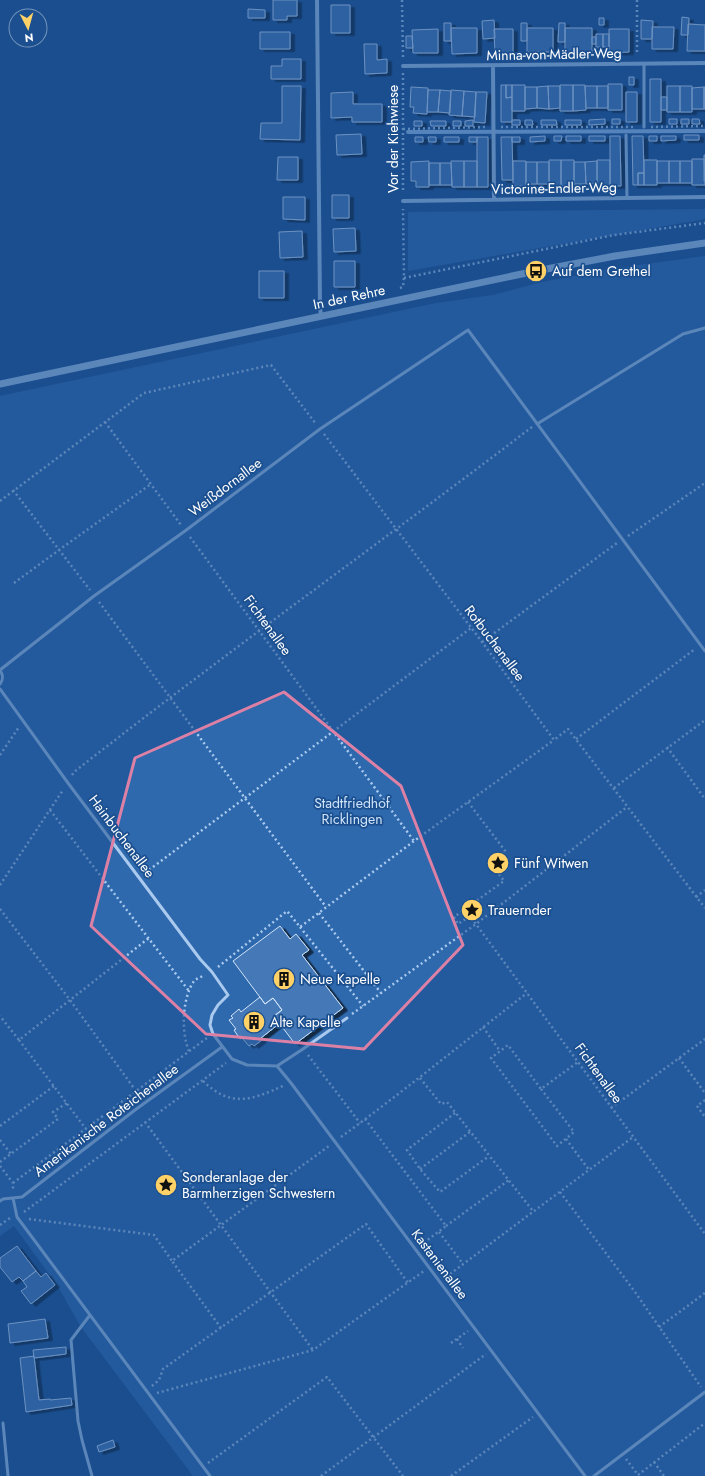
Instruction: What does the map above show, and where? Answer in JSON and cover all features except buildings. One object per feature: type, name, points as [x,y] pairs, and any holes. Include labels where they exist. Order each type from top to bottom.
[{"type":"street","points":[[317,0],[321,316]]},
{"type":"street","name":"Minna-von-Mädler-Weg","points":[[403,66],[705,63]]},
{"type":"street","points":[[493,66],[494,199]]},
{"type":"street","name":"Victorine-Endler-Weg","points":[[403,201],[705,197]]},
{"type":"street","name":"In der Rehre","points":[[0,384],[536,270],[615,256],[705,243]]},
{"type":"lane","points":[[644,64],[644,127]]},
{"type":"lane","points":[[626,135],[627,198]]},
{"type":"lane","points":[[705,328],[683,334],[537,424],[705,651]]},
{"type":"lane","name":"Weißdornallee","points":[[0,670],[94,596],[185,531],[320,429],[468,330],[537,424]]},
{"type":"lane","points":[[0,670],[3,676],[0,684]]},
{"type":"lane","name":"Hainbuchenallee","points":[[0,689],[24,720],[68,783],[228,995],[218,1005],[212,1015],[210,1025],[213,1034]]},
{"type":"lane","points":[[213,1034],[232,1059],[247,1065],[277,1066],[347,1018]]},
{"type":"lane","name":"Amerikanische Roteichenallee","points":[[0,1201],[3,1199],[22,1197],[135,1110],[222,1047]]},
{"type":"lane","name":"Kastanienallee","points":[[277,1066],[335,1141],[585,1476]]},
{"type":"lane","points":[[13,1198],[17,1217],[208,1475]]},
{"type":"lane","points":[[90,1315],[71,1340],[78,1422],[92,1476]]},
{"type":"lane","points":[[594,1476],[705,1392]]},
{"type":"lane","points":[[3,1423],[8,1476]]},
{"type":"path","name":"Vor der Kiehwiese","points":[[402,0],[404,278],[614,235],[705,223]]},
{"type":"path","points":[[637,0],[637,64]]},
{"type":"path","points":[[403,129],[705,126]]},
{"type":"path","name":"Rotbuchenallee","points":[[105,422],[144,393],[271,365],[482,642],[554,740]]},
{"type":"path","points":[[0,501],[105,422]]},
{"type":"path","name":"Fichtenallee","points":[[105,422],[414,841]]},
{"type":"path","points":[[0,885],[74,772],[169,697],[537,424]]},
{"type":"path","points":[[482,642],[623,539],[705,483]]},
{"type":"path","points":[[14,583],[151,484]]},
{"type":"path","points":[[13,490],[326,907]]},
{"type":"path","points":[[139,878],[471,628]]},
{"type":"path","points":[[576,739],[701,645]]},
{"type":"path","points":[[0,755],[24,720]]},
{"type":"path","points":[[614,788],[705,720]]},
{"type":"path","points":[[300,928],[414,841],[554,740],[568,728],[705,908]]},
{"type":"path","points":[[667,747],[705,799]]},
{"type":"path","points":[[468,802],[506,852],[491,863],[504,881],[454,916],[458,924],[470,916],[476,924]]},
{"type":"path","points":[[347,1018],[476,924],[627,807]]},
{"type":"path","points":[[50,810],[189,991]]},
{"type":"path","points":[[696,897],[705,890]]},
{"type":"path","points":[[0,909],[70,1000],[136,1091]]},
{"type":"path","points":[[189,1051],[185,1041],[185,1009],[189,991],[195,980],[212,972],[287,912],[363,1006]]},
{"type":"path","points":[[319,913],[381,993]]},
{"type":"path","name":"Fichtenallee","points":[[476,924],[705,1234]]},
{"type":"path","points":[[19,1040],[148,938]]},
{"type":"path","points":[[172,1261],[420,1078],[482,1027],[527,994]]},
{"type":"path","points":[[0,1016],[86,1129]]},
{"type":"path","points":[[482,1027],[500,1051]]},
{"type":"path","points":[[0,1166],[13,1183],[213,1034]]},
{"type":"path","points":[[611,1108],[705,1039]]},
{"type":"path","points":[[508,1045],[541,1090],[574,1132],[557,1146],[491,1058],[508,1045]]},
{"type":"path","points":[[303,1049],[360,1123]]},
{"type":"path","points":[[679,1058],[705,1093]]},
{"type":"path","points":[[17,1217],[232,1059]]},
{"type":"path","points":[[541,1090],[578,1062]]},
{"type":"path","points":[[420,1078],[441,1104],[447,1102],[534,1211]]},
{"type":"path","points":[[203,1080],[213,1091],[235,1099],[252,1098],[291,1083]]},
{"type":"path","points":[[0,1126],[54,1086]]},
{"type":"path","points":[[705,1100],[697,1106],[705,1117]]},
{"type":"path","points":[[0,1162],[58,1119],[53,1112],[67,1103]]},
{"type":"path","points":[[456,1113],[407,1150],[420,1169],[440,1192],[490,1156]]},
{"type":"path","points":[[365,1119],[446,1226]]},
{"type":"path","points":[[145,1122],[313,1350]]},
{"type":"path","points":[[420,1169],[470,1132]]},
{"type":"path","points":[[440,1282],[633,1137]]},
{"type":"path","points":[[566,1139],[589,1170]]},
{"type":"path","points":[[0,1140],[11,1154]]},
{"type":"path","points":[[415,1249],[509,1180]]},
{"type":"path","points":[[560,1192],[635,1292],[705,1392]]},
{"type":"path","points":[[17,1217],[154,1235],[221,1328]]},
{"type":"path","points":[[146,1391],[160,1380],[163,1368],[366,1224],[408,1283]]},
{"type":"path","points":[[439,1232],[463,1264]]},
{"type":"path","points":[[149,1395],[313,1350],[429,1267]]},
{"type":"path","points":[[659,1327],[705,1293]]},
{"type":"path","points":[[451,1343],[474,1327]]},
{"type":"path","points":[[457,1339],[463,1348]]},
{"type":"path","points":[[321,1476],[491,1350]]},
{"type":"path","points":[[203,1467],[327,1377],[403,1476]]},
{"type":"path","points":[[451,1476],[538,1413]]},
{"type":"path","points":[[622,1454],[638,1475],[705,1423]]},
{"type":"path","points":[[654,1462],[664,1476]]},
{"type":"highlighted area","points":[[284,692],[401,786],[463,945],[364,1049],[206,1034],[91,926],[135,758]]},
{"type":"green space","points":[[705,209],[705,219],[408,271],[408,212]]},
{"type":"green space","name":"Stadtfriedhof Ricklingen","points":[[705,256],[705,1476],[193,1476],[81,1327],[57,1285],[14,1226],[0,1236],[0,396],[436,303],[493,295],[542,282],[617,268]]},
{"type":"waterway","points":[[408,132],[705,131]]},
{"type":"place","name":"Auf dem Grethel","points":[[536,271]]},
{"type":"place","name":"Fünf Witwen","points":[[498,863]]},
{"type":"place","name":"Trauernder","points":[[472,910]]},
{"type":"place","name":"Neue Kapelle","points":[[284,979]]},
{"type":"place","name":"Alte Kapelle","points":[[254,1022]]},
{"type":"place","name":"Sonderanlage der Barmherzigen Schwestern","points":[[166,1185]]}]
